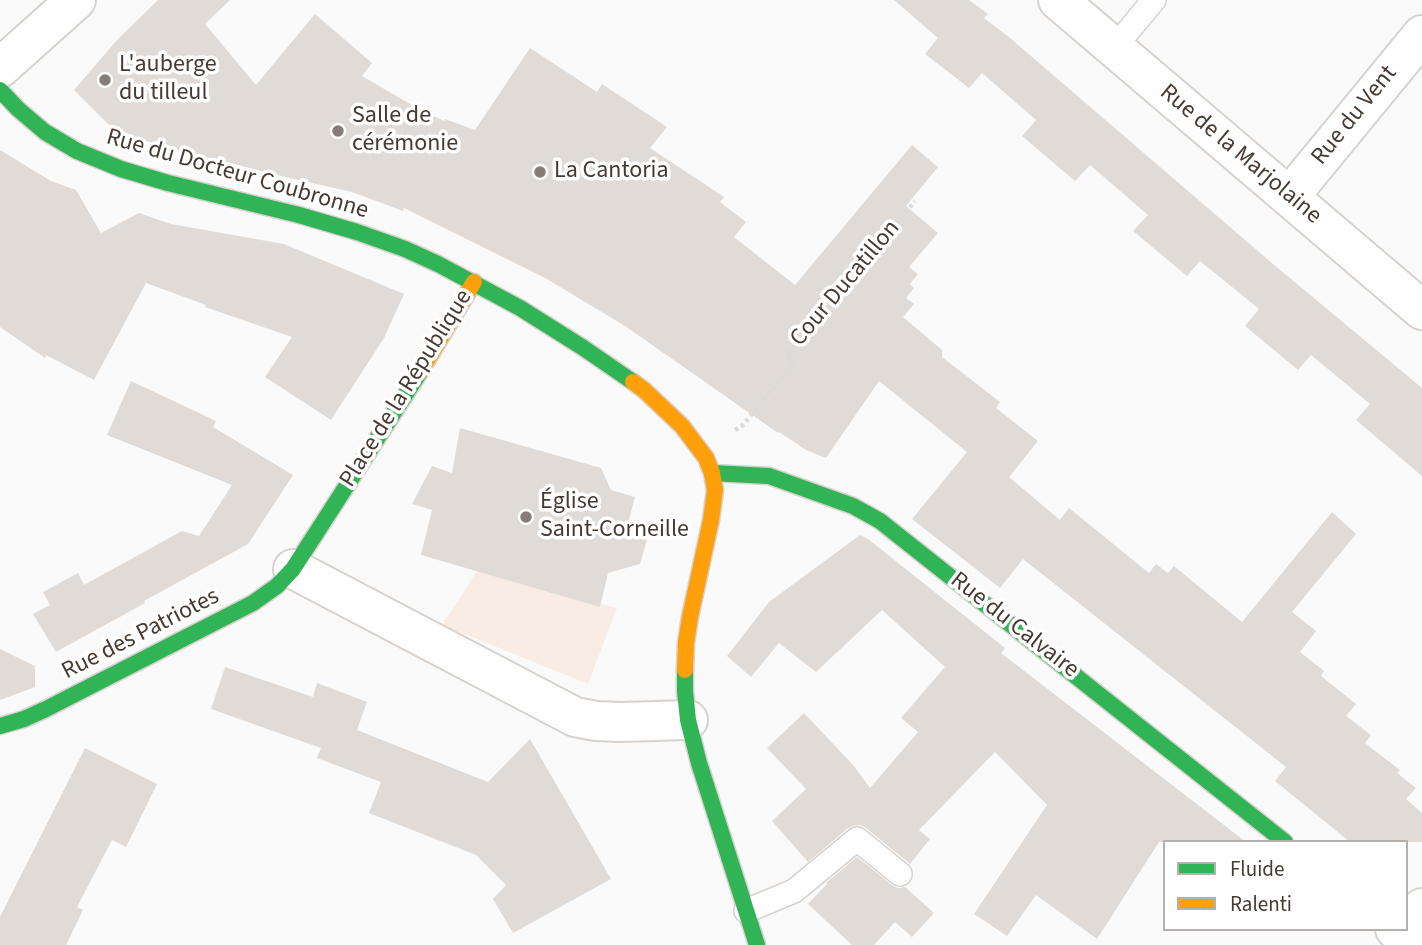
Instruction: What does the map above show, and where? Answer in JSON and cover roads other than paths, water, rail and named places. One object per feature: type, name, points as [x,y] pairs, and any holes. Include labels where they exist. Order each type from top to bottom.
[{"type":"street","points":[[0,68],[76,0]]},
{"type":"street","name":"Rue de la Marjolaine","points":[[1058,0],[1422,310]]},
{"type":"street","name":"Rue du Vent","points":[[1289,197],[1422,35]]},
{"type":"street","name":"Rue du Docteur Coubronne","points":[[0,90],[45,132],[77,151],[121,169],[357,232],[405,249],[474,282]]},
{"type":"street","name":"Place de la République","points":[[293,569],[474,282],[541,321],[624,374],[644,390],[682,426],[700,449],[712,473],[715,490],[713,505],[686,643],[688,720],[757,945]]},
{"type":"street","name":"Rue du Calvaire","points":[[712,473],[769,476],[853,506],[880,521],[1282,840]]},
{"type":"street","points":[[293,569],[575,717],[621,722],[688,720]]},
{"type":"street","name":"Rue des Patriotes","points":[[0,726],[46,709],[253,603],[277,586],[293,569]]},
{"type":"street","points":[[1397,931],[1412,945]]},
{"type":"lane","points":[[1114,48],[1154,0]]},
{"type":"lane","points":[[746,911],[794,891],[857,839],[900,874]]},
{"type":"place","name":"L'auberge du tilleul","points":[[105,80]]},
{"type":"place","name":"Salle de cérémonie","points":[[338,131]]},
{"type":"place","name":"La Cantoria","points":[[540,172]]},
{"type":"place","name":"Église Saint-Corneille","points":[[526,517]]}]
